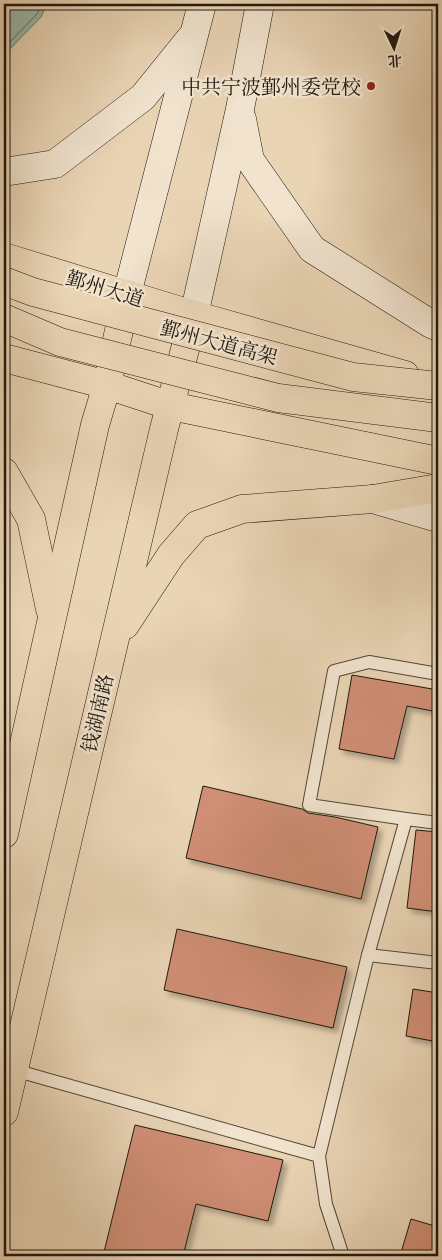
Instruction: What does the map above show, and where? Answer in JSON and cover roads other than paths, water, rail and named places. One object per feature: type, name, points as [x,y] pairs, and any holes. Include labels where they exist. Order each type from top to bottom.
[{"type":"main road","name":"鄞州大道","points":[[4,258],[194,315],[412,377],[438,380]]},
{"type":"main road","name":"鄞州大道高架","points":[[4,281],[33,292],[352,377],[438,386]]},
{"type":"main road","points":[[4,834],[94,425],[107,386],[127,294]]},
{"type":"main road","name":"钱湖南路","points":[[4,1112],[164,429],[194,315]]},
{"type":"main road","name":"鄞州大道高架","points":[[4,318],[60,342],[278,398],[438,418]]},
{"type":"main road","points":[[4,358],[107,386],[171,406],[438,461]]},
{"type":"main road","points":[[4,472],[31,519],[52,618]]},
{"type":"main road","points":[[114,641],[171,555],[197,525],[242,509],[373,499],[438,488]]},
{"type":"street","points":[[127,294],[202,4]]},
{"type":"street","points":[[194,315],[240,109],[260,4]]},
{"type":"street","points":[[4,172],[55,164],[144,97],[196,31]]},
{"type":"street","points":[[240,109],[250,160],[312,249],[436,326]]},
{"type":"street","points":[[373,499],[438,518]]},
{"type":"lane","points":[[438,674],[369,662],[334,672],[309,804],[438,823]]},
{"type":"lane","points":[[343,1256],[326,1204],[319,1156],[368,955],[406,819]]},
{"type":"lane","points":[[368,955],[438,963]]},
{"type":"lane","points":[[14,1070],[319,1156]]},
{"type":"water","points":[[4,4],[47,4],[41,17],[4,55]]},
{"type":"place","name":"中共宁波鄞州委党校","points":[[371,86]]}]
